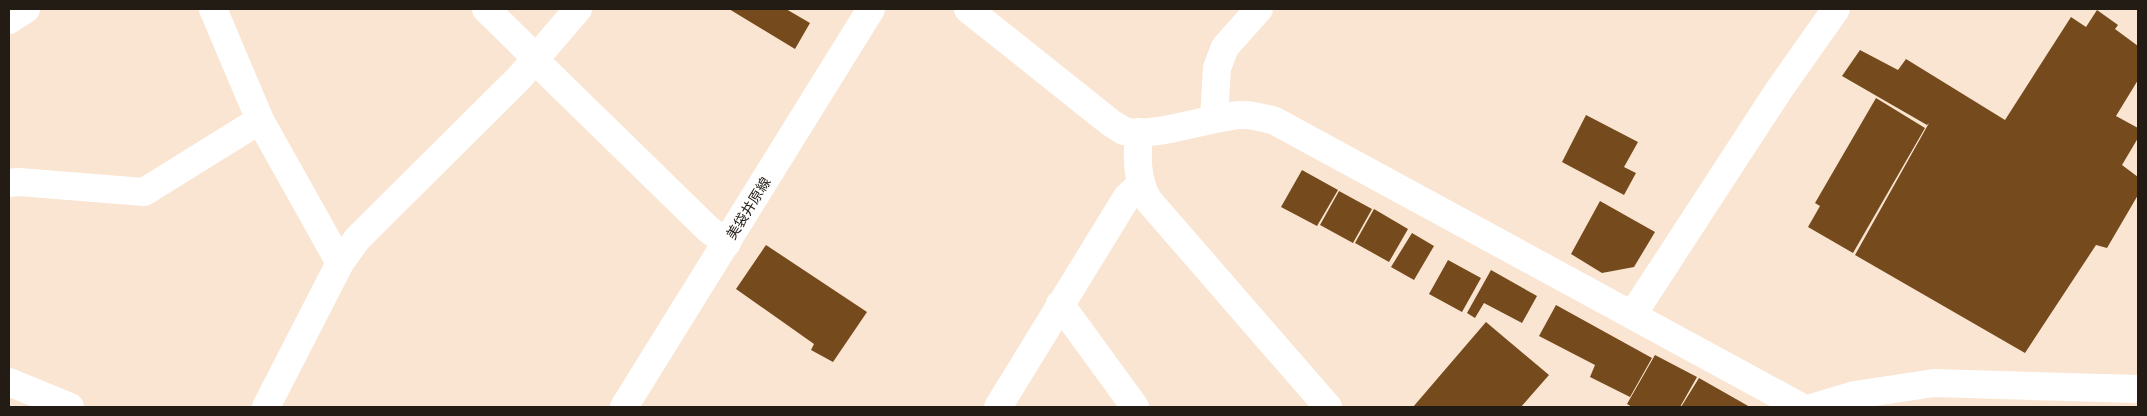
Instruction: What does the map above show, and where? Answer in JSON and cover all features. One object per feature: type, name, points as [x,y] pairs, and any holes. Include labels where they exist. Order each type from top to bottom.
[{"type":"street","points":[[9,20],[26,9]]},
{"type":"street","points":[[213,9],[260,120],[340,263]]},
{"type":"street","points":[[486,9],[536,58],[544,70],[708,229],[727,243]]},
{"type":"street","points":[[266,407],[340,263],[357,239],[379,215],[514,84],[578,9]]},
{"type":"street","name":"美袋井原線","points":[[624,407],[871,9]]},
{"type":"street","points":[[968,9],[1110,123],[1124,131],[1138,132],[1241,115],[1257,116],[1275,121],[1801,407]]},
{"type":"street","points":[[1214,120],[1217,68],[1225,47],[1259,9]]},
{"type":"street","points":[[1633,314],[1779,90],[1836,9]]},
{"type":"street","points":[[9,183],[19,182],[144,192],[260,120]]},
{"type":"street","points":[[1138,132],[1140,185],[1150,201],[1328,407]]},
{"type":"street","points":[[998,407],[1127,197],[1140,185]]},
{"type":"street","points":[[1060,304],[1135,407]]},
{"type":"street","points":[[9,382],[70,407]]},
{"type":"street","points":[[1815,407],[1855,395],[1934,383],[2138,389]]},
{"type":"building","points":[[729,9],[786,9],[810,23],[795,49]]},
{"type":"building","points":[[2097,10],[2118,25],[2115,29],[2138,46],[2138,80],[2116,116],[2138,128],[2138,138],[2122,165],[2138,177],[2138,195],[2107,248],[2096,245],[2025,353],[1855,255],[1929,123],[1927,125],[1842,76],[1860,50],[1898,70],[1906,59],[2005,120],[2071,17],[2086,27]]},
{"type":"building","points":[[1876,98],[1925,128],[1853,253],[1808,227],[1820,206],[1815,203]]},
{"type":"building","points":[[1586,115],[1638,142],[1624,167],[1636,173],[1624,195],[1562,162]]},
{"type":"building","points":[[1302,170],[1338,190],[1317,226],[1281,207]]},
{"type":"building","points":[[1339,191],[1372,209],[1353,243],[1320,225]]},
{"type":"building","points":[[1600,201],[1655,232],[1634,267],[1602,273],[1571,254]]},
{"type":"building","points":[[1374,209],[1408,229],[1389,262],[1355,243]]},
{"type":"building","points":[[1412,233],[1434,246],[1414,280],[1391,267]]},
{"type":"building","points":[[766,245],[867,312],[833,362],[811,350],[814,344],[736,289]]},
{"type":"building","points":[[1448,260],[1481,278],[1462,312],[1429,294]]},
{"type":"building","points":[[1491,270],[1537,296],[1522,323],[1484,303],[1475,318],[1467,313]]},
{"type":"building","points":[[1556,305],[1652,358],[1630,397],[1590,377],[1595,365],[1539,336]]},
{"type":"building","points":[[1486,322],[1549,375],[1521,407],[1413,407]]},
{"type":"building","points":[[1655,355],[1697,377],[1680,407],[1632,407],[1627,404]]},
{"type":"building","points":[[1699,378],[1750,407],[1681,407]]}]
